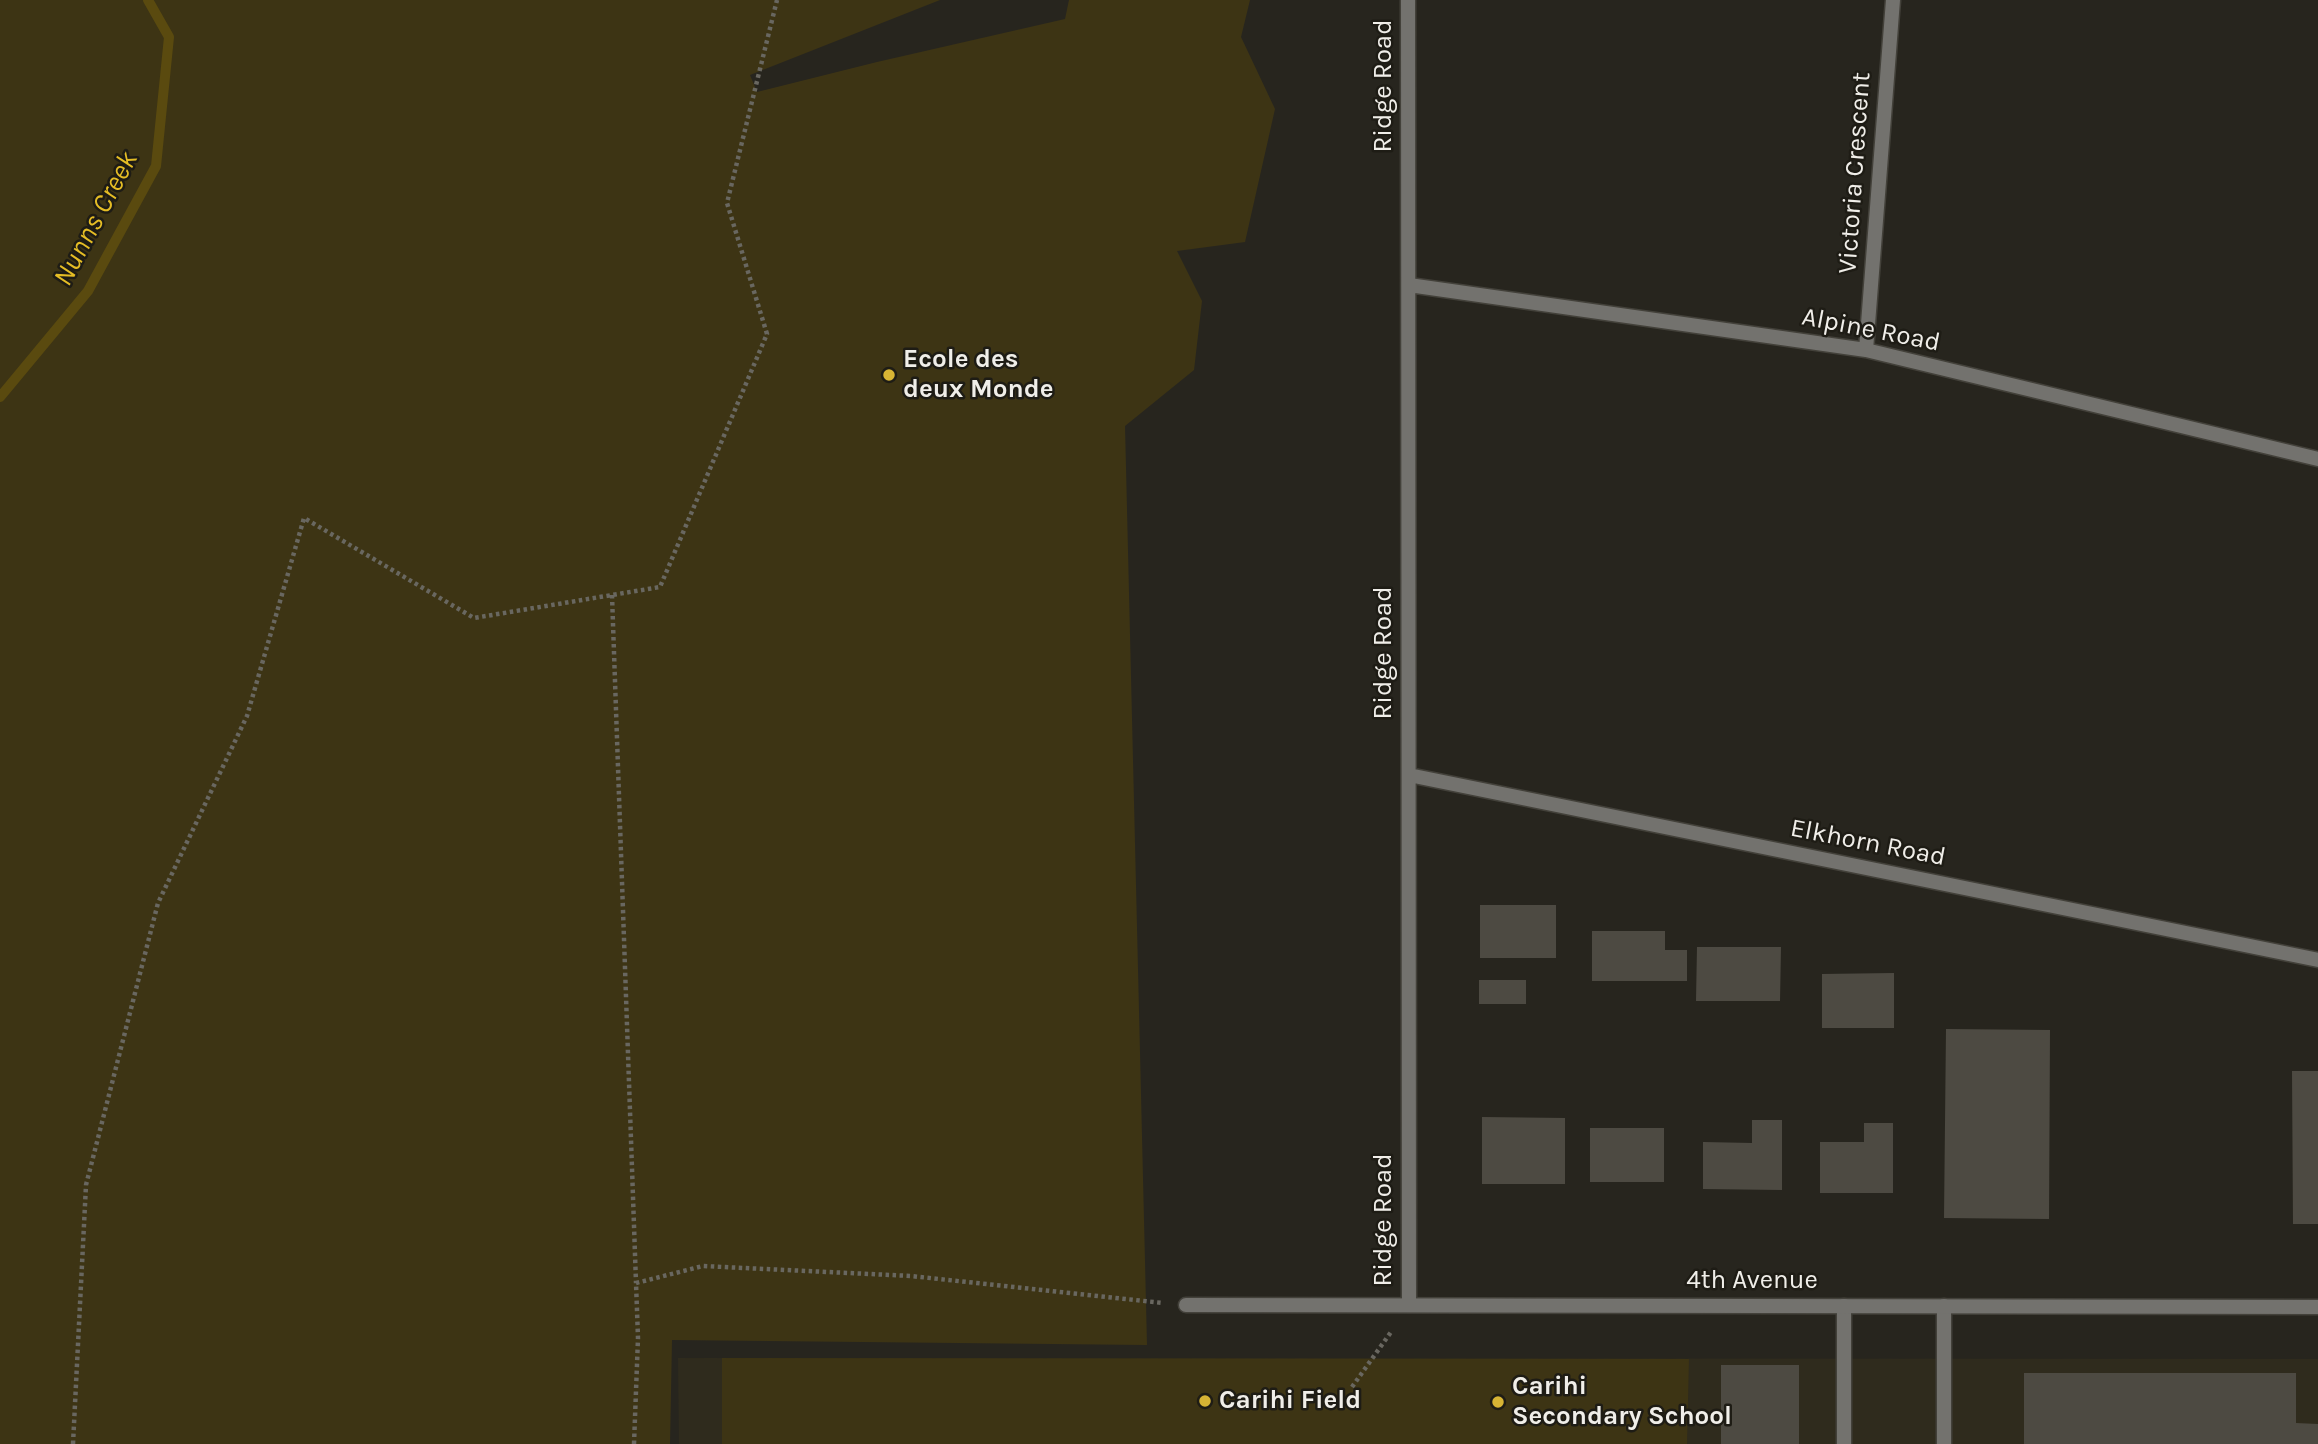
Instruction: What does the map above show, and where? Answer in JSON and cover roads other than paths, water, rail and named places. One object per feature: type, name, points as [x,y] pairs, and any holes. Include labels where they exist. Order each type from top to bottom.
[{"type":"street","name":"Ridge Road","points":[[1408,0],[1409,1305]]},
{"type":"street","name":"Victoria Crescent","points":[[1866,350],[1893,0]]},
{"type":"street","name":"Alpine Road","points":[[1409,285],[1866,350],[2318,459]]},
{"type":"street","name":"Elkhorn Road","points":[[1409,775],[2318,960]]},
{"type":"street","name":"4th Avenue","points":[[1186,1305],[2318,1307]]},
{"type":"street","points":[[1844,1306],[1844,1444]]},
{"type":"street","points":[[1944,1306],[1944,1444]]},
{"type":"waterway","name":"Nunns Creek","points":[[0,397],[88,291],[156,166],[169,37],[148,0]]},
{"type":"place","name":"Ecole des deux Monde","points":[[889,375]]},
{"type":"place","name":"Carihi Field","points":[[1205,1401]]},
{"type":"place","name":"Carihi Secondary School","points":[[1498,1402]]}]
